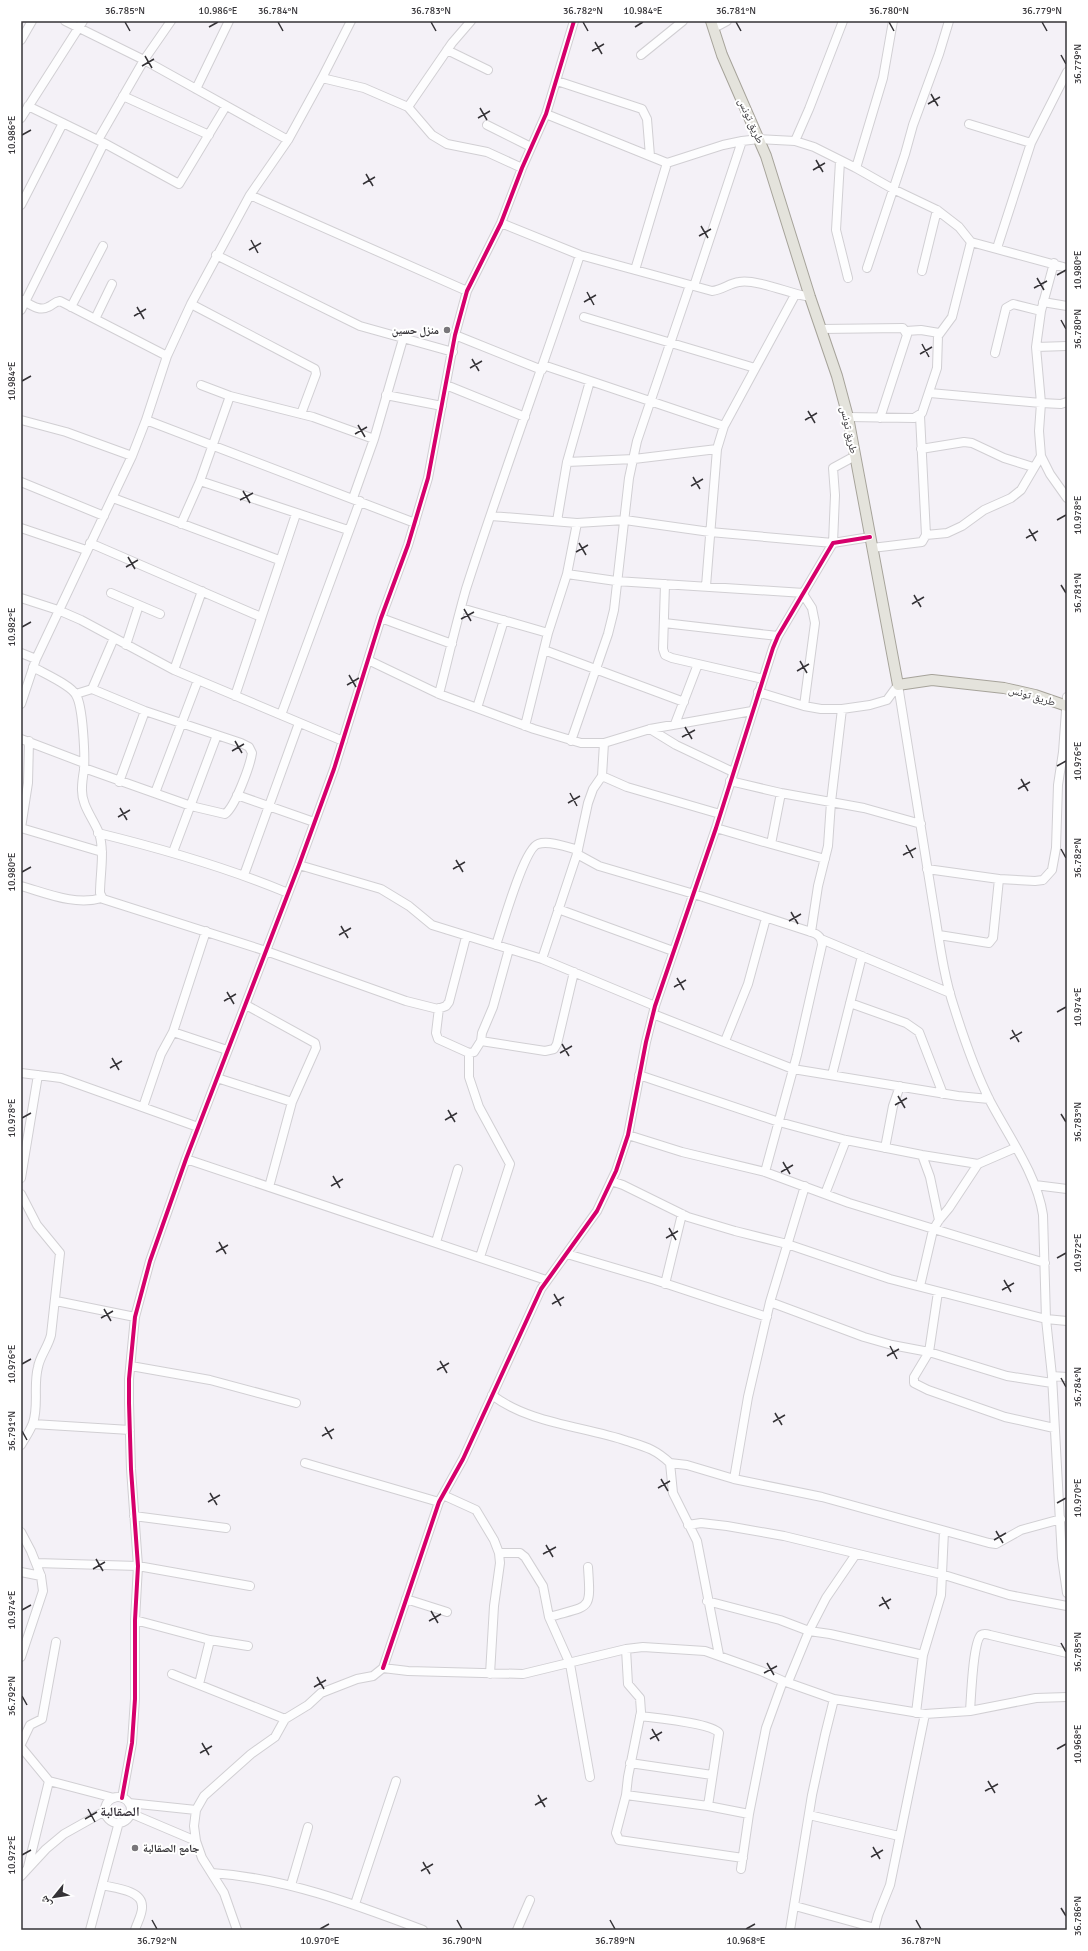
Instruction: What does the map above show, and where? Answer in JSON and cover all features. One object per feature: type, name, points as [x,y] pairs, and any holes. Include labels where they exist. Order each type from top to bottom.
[{"type":"main road","name":"طريق تونس","points":[[712,25],[725,62],[759,139],[837,376],[848,417],[898,685],[932,680],[1004,688],[1067,703]]},
{"type":"street","points":[[21,40],[32,21]]},
{"type":"street","points":[[65,21],[81,24],[288,140]]},
{"type":"street","points":[[21,310],[23,300],[124,96],[144,60],[171,21]]},
{"type":"street","points":[[196,89],[229,21]]},
{"type":"street","points":[[21,704],[36,659],[132,456],[146,420],[167,356],[191,304],[216,255],[250,195],[288,140],[351,21]]},
{"type":"street","points":[[408,107],[447,50],[471,21]]},
{"type":"street","points":[[118,1798],[132,1743],[135,1699],[135,1620],[138,1566],[134,1516],[129,1379],[135,1317],[150,1261],[186,1159],[226,1050],[246,1005],[299,865],[343,741],[381,618],[415,523],[428,478],[455,335],[467,291],[501,223],[530,147],[546,114],[574,21]]},
{"type":"street","points":[[641,55],[683,21]]},
{"type":"street","points":[[712,25],[727,21]]},
{"type":"street","points":[[795,141],[843,21]]},
{"type":"street","points":[[856,168],[882,78],[893,21]]},
{"type":"street","points":[[867,268],[913,125],[939,54],[949,21]]},
{"type":"street","points":[[21,118],[81,24]]},
{"type":"street","points":[[447,50],[488,70]]},
{"type":"street","points":[[996,248],[1031,143],[1067,72]]},
{"type":"street","points":[[322,78],[364,88],[408,107],[432,135],[447,144],[487,152],[522,168]]},
{"type":"street","points":[[556,81],[642,109],[647,119],[650,156]]},
{"type":"street","points":[[124,96],[209,135]]},
{"type":"street","points":[[28,106],[101,141],[179,184],[226,106]]},
{"type":"street","points":[[546,114],[667,163],[723,145],[742,141],[759,139],[795,141],[814,147],[893,189],[937,210],[959,227],[971,242],[1067,266]]},
{"type":"street","points":[[21,206],[63,123]]},
{"type":"street","points":[[969,124],[1031,143]]},
{"type":"street","points":[[487,125],[530,147]]},
{"type":"street","points":[[571,741],[608,634],[614,610],[616,581],[624,520],[637,441],[742,141]]},
{"type":"street","points":[[840,161],[836,230],[848,278]]},
{"type":"street","points":[[635,270],[667,163]]},
{"type":"street","points":[[250,195],[467,291]]},
{"type":"street","points":[[922,271],[937,210]]},
{"type":"street","points":[[501,223],[580,255],[712,291],[718,291],[739,282],[755,283],[795,295],[810,297]]},
{"type":"street","points":[[872,548],[922,542],[926,535],[920,416],[925,408],[937,368],[937,344],[939,333],[949,323],[952,317],[971,242]]},
{"type":"street","points":[[71,307],[103,246]]},
{"type":"street","points":[[216,255],[360,326],[453,352]]},
{"type":"street","points":[[438,694],[461,608],[505,469],[543,368],[580,255]]},
{"type":"street","points":[[1054,263],[1041,311],[1036,347],[1040,402],[1039,432],[1041,456],[1050,474],[1067,498]]},
{"type":"street","points":[[95,319],[112,284]]},
{"type":"street","points":[[706,586],[717,449],[724,426],[795,295]]},
{"type":"street","points":[[23,300],[40,309],[49,307],[58,301],[167,356]]},
{"type":"street","points":[[1043,302],[1067,306]]},
{"type":"street","points":[[191,304],[315,369],[316,374],[300,414]]},
{"type":"street","points":[[995,352],[1006,308],[1009,305],[1013,304],[1041,311]]},
{"type":"street","points":[[584,317],[755,368]]},
{"type":"street","points":[[821,329],[903,328],[906,331],[921,330],[939,333]]},
{"type":"street","points":[[880,418],[907,335],[906,331]]},
{"type":"street","points":[[455,335],[543,368],[590,381],[724,426]]},
{"type":"street","points":[[281,715],[348,530],[403,339]]},
{"type":"street","points":[[1036,347],[1067,346]]},
{"type":"street","points":[[556,521],[567,462],[590,381]]},
{"type":"street","points":[[201,385],[230,396],[300,414],[374,439]]},
{"type":"street","points":[[446,385],[525,418]]},
{"type":"street","points":[[930,392],[1061,404],[1067,402]]},
{"type":"street","points":[[386,395],[442,406]]},
{"type":"street","points":[[181,524],[200,481],[230,396]]},
{"type":"street","points":[[848,417],[914,418],[920,416]]},
{"type":"street","points":[[21,420],[66,432],[132,456]]},
{"type":"street","points":[[146,420],[356,499],[415,523]]},
{"type":"street","points":[[921,449],[964,442],[972,443],[1004,458],[1033,467]]},
{"type":"street","points":[[567,462],[634,459],[717,449]]},
{"type":"street","points":[[237,1930],[224,1893],[202,1858],[196,1842],[194,1826],[196,1810],[204,1796],[251,1754],[275,1737],[285,1719],[322,1693],[357,1679],[373,1676],[383,1668],[441,1498],[463,1459],[546,1280],[567,1254],[596,1212],[611,1181],[628,1135],[639,1075],[654,1010],[716,828],[758,692],[778,636],[833,543],[836,495],[833,468],[855,456]]},
{"type":"street","points":[[926,535],[947,533],[962,526],[984,510],[1011,498],[1021,490],[1033,467],[1041,456]]},
{"type":"street","points":[[200,481],[348,530]]},
{"type":"street","points":[[21,482],[104,516]]},
{"type":"street","points":[[113,498],[280,560]]},
{"type":"street","points":[[235,696],[296,514]]},
{"type":"street","points":[[491,516],[577,523],[624,520],[710,532],[833,543],[870,537]]},
{"type":"street","points":[[525,726],[548,633],[567,574],[577,523]]},
{"type":"street","points":[[21,528],[88,547],[202,590],[261,617]]},
{"type":"street","points":[[567,574],[616,581],[706,586],[804,594]]},
{"type":"street","points":[[665,584],[663,649],[665,654],[698,664],[763,679]]},
{"type":"street","points":[[174,670],[202,590]]},
{"type":"street","points":[[111,593],[160,614]]},
{"type":"street","points":[[804,594],[812,608],[815,622],[804,706]]},
{"type":"street","points":[[21,598],[58,610],[174,670],[343,741]]},
{"type":"street","points":[[126,645],[139,605]]},
{"type":"street","points":[[461,608],[548,633]]},
{"type":"street","points":[[381,618],[452,644]]},
{"type":"street","points":[[477,708],[504,620]]},
{"type":"street","points":[[664,623],[778,636]]},
{"type":"street","points":[[92,689],[114,638]]},
{"type":"street","points":[[544,650],[684,702]]},
{"type":"street","points":[[21,653],[36,659]]},
{"type":"street","points":[[368,660],[438,694],[571,741],[593,744],[604,743],[650,729],[752,711]]},
{"type":"street","points":[[675,724],[698,664]]},
{"type":"street","points":[[33,667],[69,688],[76,694],[82,714],[84,766],[82,788],[83,800],[98,832],[102,852],[100,893],[102,898]]},
{"type":"street","points":[[155,793],[198,680]]},
{"type":"street","points":[[758,692],[804,706],[821,709],[842,709],[870,705],[887,700],[898,685]]},
{"type":"street","points":[[898,685],[927,869],[950,993],[972,1059],[989,1099],[1039,1193],[1044,1215],[1046,1319],[1052,1379],[1062,1558],[1067,1593]]},
{"type":"street","points":[[76,694],[92,689],[145,711],[241,743],[249,748],[252,753],[237,796],[228,812],[225,814],[190,806],[119,782],[25,740],[28,783],[21,828],[102,852]]},
{"type":"street","points":[[927,869],[999,879],[1035,881],[1043,880],[1052,870],[1056,848],[1058,785],[1067,703]]},
{"type":"street","points":[[811,932],[818,886],[828,846],[830,802],[842,709]]},
{"type":"street","points":[[119,782],[145,711]]},
{"type":"street","points":[[244,874],[270,807],[299,723]]},
{"type":"street","points":[[650,729],[676,745],[733,772]]},
{"type":"street","points":[[173,852],[217,735]]},
{"type":"street","points":[[542,959],[577,852],[588,803],[593,790],[602,776],[604,743]]},
{"type":"street","points":[[602,776],[627,787],[720,814]]},
{"type":"street","points":[[730,781],[781,793],[864,808],[921,824]]},
{"type":"street","points":[[771,844],[781,793]]},
{"type":"street","points":[[237,796],[314,822]]},
{"type":"street","points":[[716,828],[825,859]]},
{"type":"street","points":[[98,832],[173,852],[244,874],[288,893]]},
{"type":"street","points":[[496,945],[525,861],[534,846],[539,843],[546,843],[577,852],[598,866],[694,894],[817,934],[821,939],[950,993]]},
{"type":"street","points":[[299,865],[381,889],[409,906],[432,926],[542,959],[574,972],[654,1010],[793,1069],[943,1094],[989,1099]]},
{"type":"street","points":[[939,935],[984,944],[991,941],[999,879]]},
{"type":"street","points":[[21,886],[64,898],[89,901],[102,898],[266,951],[406,1001],[432,1008],[446,1006],[449,1002],[466,936]]},
{"type":"street","points":[[558,909],[673,951]]},
{"type":"street","points":[[725,1041],[748,984],[766,918]]},
{"type":"street","points":[[143,1107],[161,1054],[173,1032],[206,931]]},
{"type":"street","points":[[764,1172],[793,1069],[822,945],[821,939]]},
{"type":"street","points":[[439,1008],[436,1033],[438,1039],[469,1053],[476,1051],[481,1042],[482,1033],[493,1007],[509,949]]},
{"type":"street","points":[[832,1075],[862,956]]},
{"type":"street","points":[[481,1042],[545,1051],[554,1048],[557,1044],[574,972]]},
{"type":"street","points":[[850,1002],[906,1023],[917,1030],[943,1094]]},
{"type":"street","points":[[246,1005],[315,1043],[316,1048],[292,1102],[269,1187]]},
{"type":"street","points":[[173,1032],[226,1050]]},
{"type":"street","points":[[469,1053],[469,1077],[479,1107],[510,1164],[480,1257]]},
{"type":"street","points":[[21,1072],[61,1078],[198,1127]]},
{"type":"street","points":[[21,1178],[38,1075]]},
{"type":"street","points":[[639,1075],[779,1122],[846,1140],[885,1148],[978,1164],[1015,1148]]},
{"type":"street","points":[[217,1078],[292,1102]]},
{"type":"street","points":[[885,1148],[893,1106],[900,1086]]},
{"type":"street","points":[[628,1135],[682,1152],[764,1172],[933,1230],[1045,1263]]},
{"type":"street","points":[[825,1194],[846,1140]]},
{"type":"street","points":[[922,1155],[930,1177],[939,1220]]},
{"type":"street","points":[[186,1159],[546,1280]]},
{"type":"street","points":[[920,1286],[933,1230],[978,1164]]},
{"type":"street","points":[[436,1242],[458,1169]]},
{"type":"street","points":[[611,1181],[623,1185],[682,1214],[735,1231],[787,1244],[890,1279],[1046,1319],[1067,1321]]},
{"type":"street","points":[[1035,1185],[1067,1189]]},
{"type":"street","points":[[734,1478],[748,1397],[770,1302],[806,1186]]},
{"type":"street","points":[[21,1194],[37,1225],[60,1253],[56,1301],[49,1344],[38,1366],[33,1424],[21,1445]]},
{"type":"street","points":[[665,1284],[682,1214]]},
{"type":"street","points":[[567,1254],[767,1317]]},
{"type":"street","points":[[938,1292],[929,1352],[914,1377],[913,1381],[916,1385],[1005,1417],[1054,1428]]},
{"type":"street","points":[[56,1301],[135,1317]]},
{"type":"street","points":[[770,1302],[849,1333],[892,1345],[929,1352],[1007,1376],[1052,1379],[1067,1377]]},
{"type":"street","points":[[131,1366],[210,1380],[296,1403]]},
{"type":"street","points":[[492,1395],[520,1412],[609,1434],[656,1450],[670,1463],[687,1465],[734,1478],[822,1497],[980,1542],[996,1544],[1021,1530],[1061,1519]]},
{"type":"street","points":[[33,1424],[130,1430]]},
{"type":"street","points":[[305,1463],[441,1498],[476,1510],[494,1540],[499,1554],[500,1563],[494,1606],[490,1674]]},
{"type":"street","points":[[670,1463],[673,1493],[697,1541],[705,1576],[707,1601],[719,1655]]},
{"type":"street","points":[[134,1516],[226,1528]]},
{"type":"street","points":[[688,1525],[700,1523],[734,1527],[784,1536],[941,1574],[1009,1595],[1067,1606]]},
{"type":"street","points":[[795,1906],[874,1929],[890,1885],[899,1836],[920,1714],[923,1655],[941,1595],[944,1531]]},
{"type":"street","points":[[21,1532],[41,1576],[43,1591],[21,1657]]},
{"type":"street","points":[[499,1554],[520,1553],[525,1557],[543,1586],[549,1617],[570,1664],[590,1777]]},
{"type":"street","points":[[741,1869],[749,1814],[766,1728],[809,1631],[826,1598],[856,1554]]},
{"type":"street","points":[[36,1563],[138,1566],[250,1586]]},
{"type":"street","points":[[549,1617],[581,1608],[588,1603],[590,1597],[588,1567]]},
{"type":"street","points":[[21,1572],[41,1576]]},
{"type":"street","points":[[406,1599],[447,1612]]},
{"type":"street","points":[[707,1601],[780,1620],[809,1631],[830,1634],[923,1655]]},
{"type":"street","points":[[135,1620],[210,1640],[248,1646]]},
{"type":"street","points":[[970,1711],[975,1657],[980,1636],[984,1634],[990,1635],[1067,1653]]},
{"type":"street","points":[[199,1684],[210,1640]]},
{"type":"street","points":[[21,1744],[30,1725],[42,1719],[56,1642]]},
{"type":"street","points":[[383,1668],[408,1671],[523,1674],[570,1664],[626,1649],[643,1647],[691,1649],[719,1655],[786,1682],[834,1699],[920,1714],[970,1711],[1036,1698],[1067,1697]]},
{"type":"street","points":[[626,1649],[628,1684],[640,1698],[640,1716],[630,1763],[626,1795],[616,1833],[619,1840],[743,1858]]},
{"type":"street","points":[[172,1674],[285,1719]]},
{"type":"street","points":[[790,1930],[809,1815],[825,1735],[834,1699]]},
{"type":"street","points":[[640,1716],[699,1725],[717,1730],[719,1736],[708,1806]]},
{"type":"street","points":[[21,1747],[49,1780],[118,1798],[129,1803],[196,1810]]},
{"type":"street","points":[[630,1763],[712,1775]]},
{"type":"street","points":[[28,1868],[49,1780]]},
{"type":"street","points":[[355,1904],[396,1781]]},
{"type":"street","points":[[626,1795],[708,1806],[749,1814]]},
{"type":"street","points":[[21,1876],[46,1849],[64,1834],[105,1811],[107,1803],[118,1798]]},
{"type":"street","points":[[105,1811],[112,1821],[119,1822],[126,1819],[130,1813],[129,1803]]},
{"type":"street","points":[[130,1813],[196,1842]]},
{"type":"street","points":[[809,1815],[899,1836]]},
{"type":"street","points":[[90,1930],[119,1822]]},
{"type":"street","points":[[291,1885],[308,1827]]},
{"type":"street","points":[[212,1873],[242,1876],[291,1885],[355,1904],[423,1930]]},
{"type":"street","points":[[102,1885],[134,1894],[141,1899],[142,1907],[135,1930]]},
{"type":"street","points":[[517,1930],[530,1900]]},
{"type":"cycle path","points":[[122,1798],[132,1743],[135,1699],[135,1620],[138,1566],[131,1469],[129,1403],[129,1379],[135,1317],[150,1261],[186,1159],[299,865],[334,769],[381,618],[408,545],[428,478],[455,335],[467,291],[501,223],[522,168],[546,114],[574,21]]},
{"type":"cycle path","points":[[383,1668],[439,1502],[463,1459],[541,1289],[597,1211],[616,1171],[628,1135],[646,1042],[655,1006],[716,828],[778,636],[833,543],[870,537]]},
{"type":"place","name":"منزل حسين","points":[[447,330]]},
{"type":"place","name":"جامع الصقالبة","points":[[135,1848]]},
{"type":"district","name":"الصقالبة","points":[[120,1812]]}]
